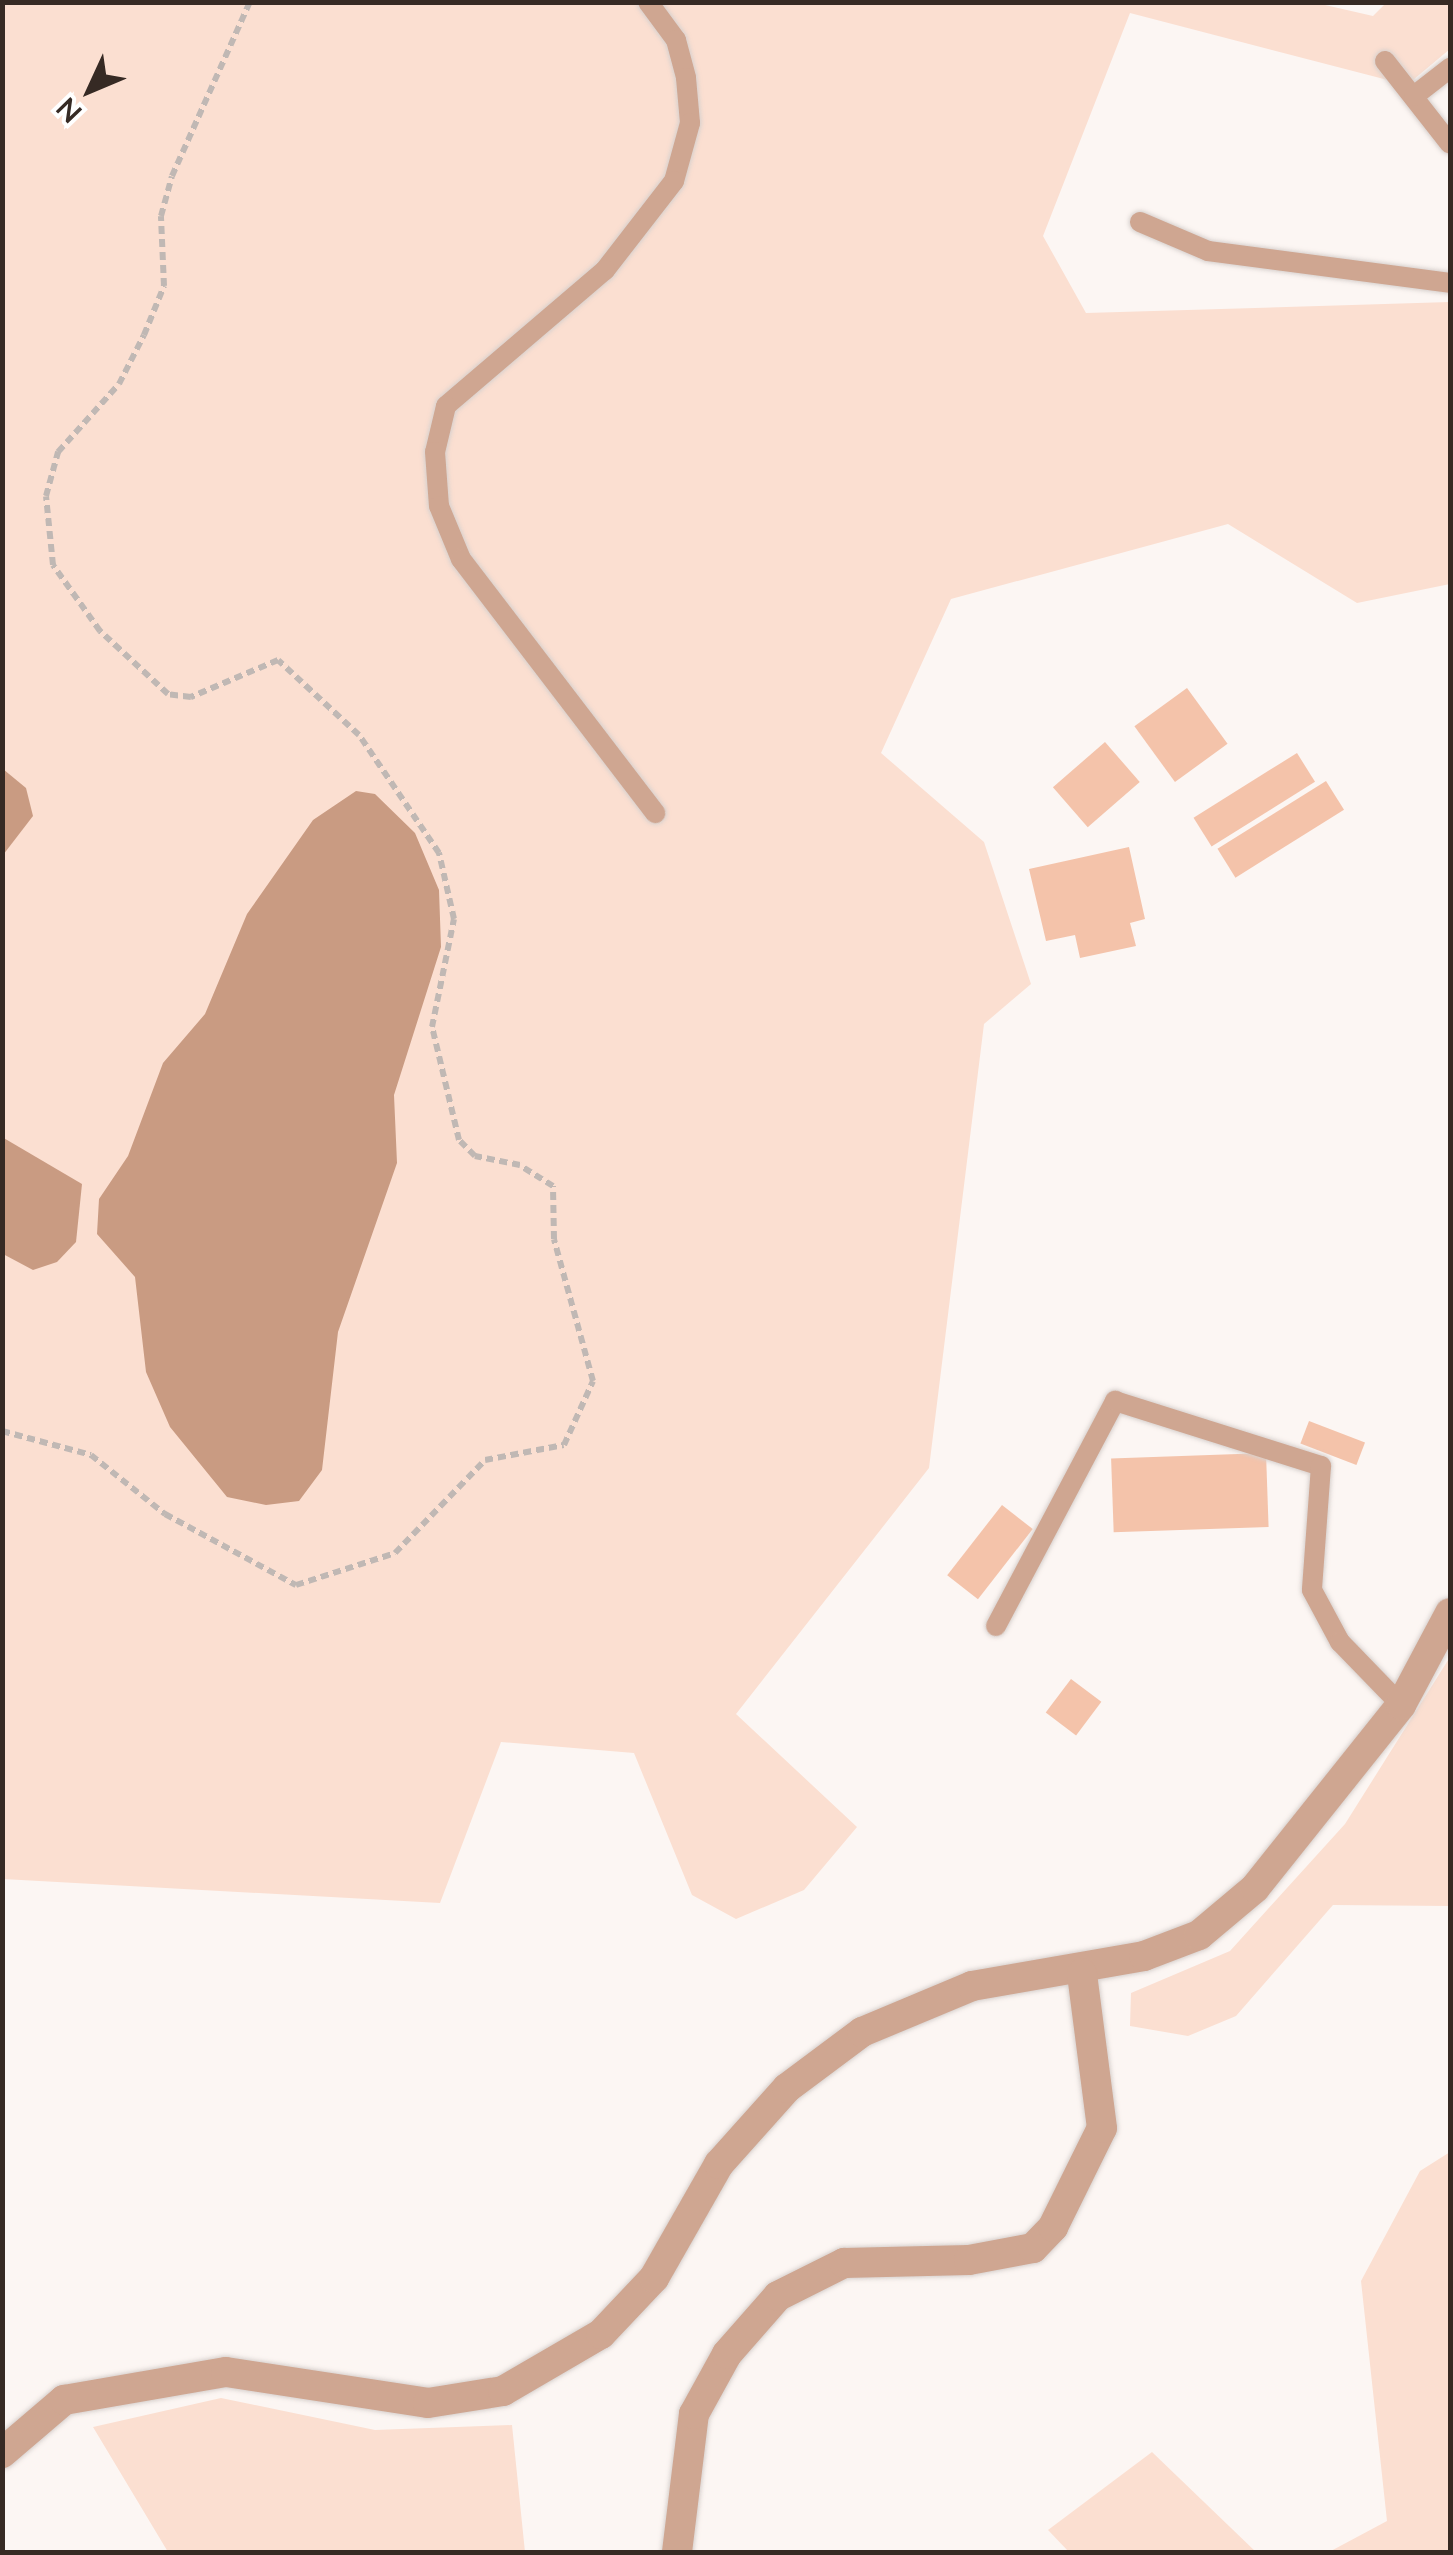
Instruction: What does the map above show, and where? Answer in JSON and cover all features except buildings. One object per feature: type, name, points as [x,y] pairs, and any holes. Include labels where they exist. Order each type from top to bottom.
[{"type":"street","points":[[2,2453],[64,2400],[226,2372],[428,2403],[503,2391],[601,2334],[654,2278],[718,2164],[788,2088],[862,2032],[972,1986],[1082,1973],[1198,1935],[1255,1888],[1401,1705],[1450,1613]]},
{"type":"street","points":[[677,2552],[694,2414],[727,2354],[778,2296],[844,2263],[969,2260],[1033,2248],[1053,2227],[1102,2128],[1082,1973]]},
{"type":"lane","points":[[648,2],[676,40],[686,78],[690,123],[674,181],[605,270],[446,406],[435,452],[439,506],[461,559],[656,812]]},
{"type":"lane","points":[[1385,61],[1450,144]]},
{"type":"lane","points":[[1414,96],[1450,68]]},
{"type":"lane","points":[[1140,222],[1208,251],[1450,282]]},
{"type":"lane","points":[[996,1626],[1115,1401],[1321,1466],[1312,1590],[1340,1642],[1401,1705]]},
{"type":"path","points":[[2,1432],[90,1455],[165,1514],[296,1585],[394,1553],[485,1460],[564,1445],[593,1380],[554,1238],[554,1186],[520,1165],[475,1156],[459,1140],[432,1027],[454,919],[440,853],[360,735],[278,660],[192,697],[168,694],[100,631],[53,565],[46,496],[58,452],[119,384],[144,335],[164,286],[161,216],[172,176],[250,2]]},
{"type":"shaded area","points":[[1312,2],[1373,16],[1386,3],[1450,3],[1450,49],[1407,85],[1130,13],[1043,236],[1086,313],[1450,302],[1450,584],[1357,603],[1228,524],[951,599],[881,753],[984,842],[1031,984],[984,1024],[929,1468],[736,1714],[857,1827],[804,1890],[736,1919],[692,1895],[634,1753],[501,1742],[440,1903],[3,1879],[3,3]]},
{"type":"shaded area","points":[[3,769],[26,788],[33,816],[3,855]]},
{"type":"shaded area","points":[[356,791],[375,794],[415,833],[439,890],[441,947],[394,1095],[397,1163],[338,1332],[322,1470],[299,1501],[266,1505],[227,1497],[170,1427],[146,1372],[135,1277],[97,1234],[99,1199],[128,1156],[163,1063],[205,1014],[247,914],[313,820]]},
{"type":"shaded area","points":[[2,1137],[82,1184],[76,1242],[57,1262],[33,1270],[3,1254]]},
{"type":"shaded area","points":[[1450,1657],[1450,1906],[1333,1905],[1236,2016],[1188,2036],[1130,2026],[1131,1993],[1230,1951],[1345,1824]]},
{"type":"shaded area","points":[[1450,2152],[1450,2552],[1329,2552],[1387,2521],[1361,2281],[1420,2171]]},
{"type":"shaded area","points":[[221,2398],[375,2430],[512,2425],[525,2552],[168,2552],[93,2427]]},
{"type":"shaded area","points":[[1152,2452],[1256,2552],[1069,2552],[1048,2530]]}]
